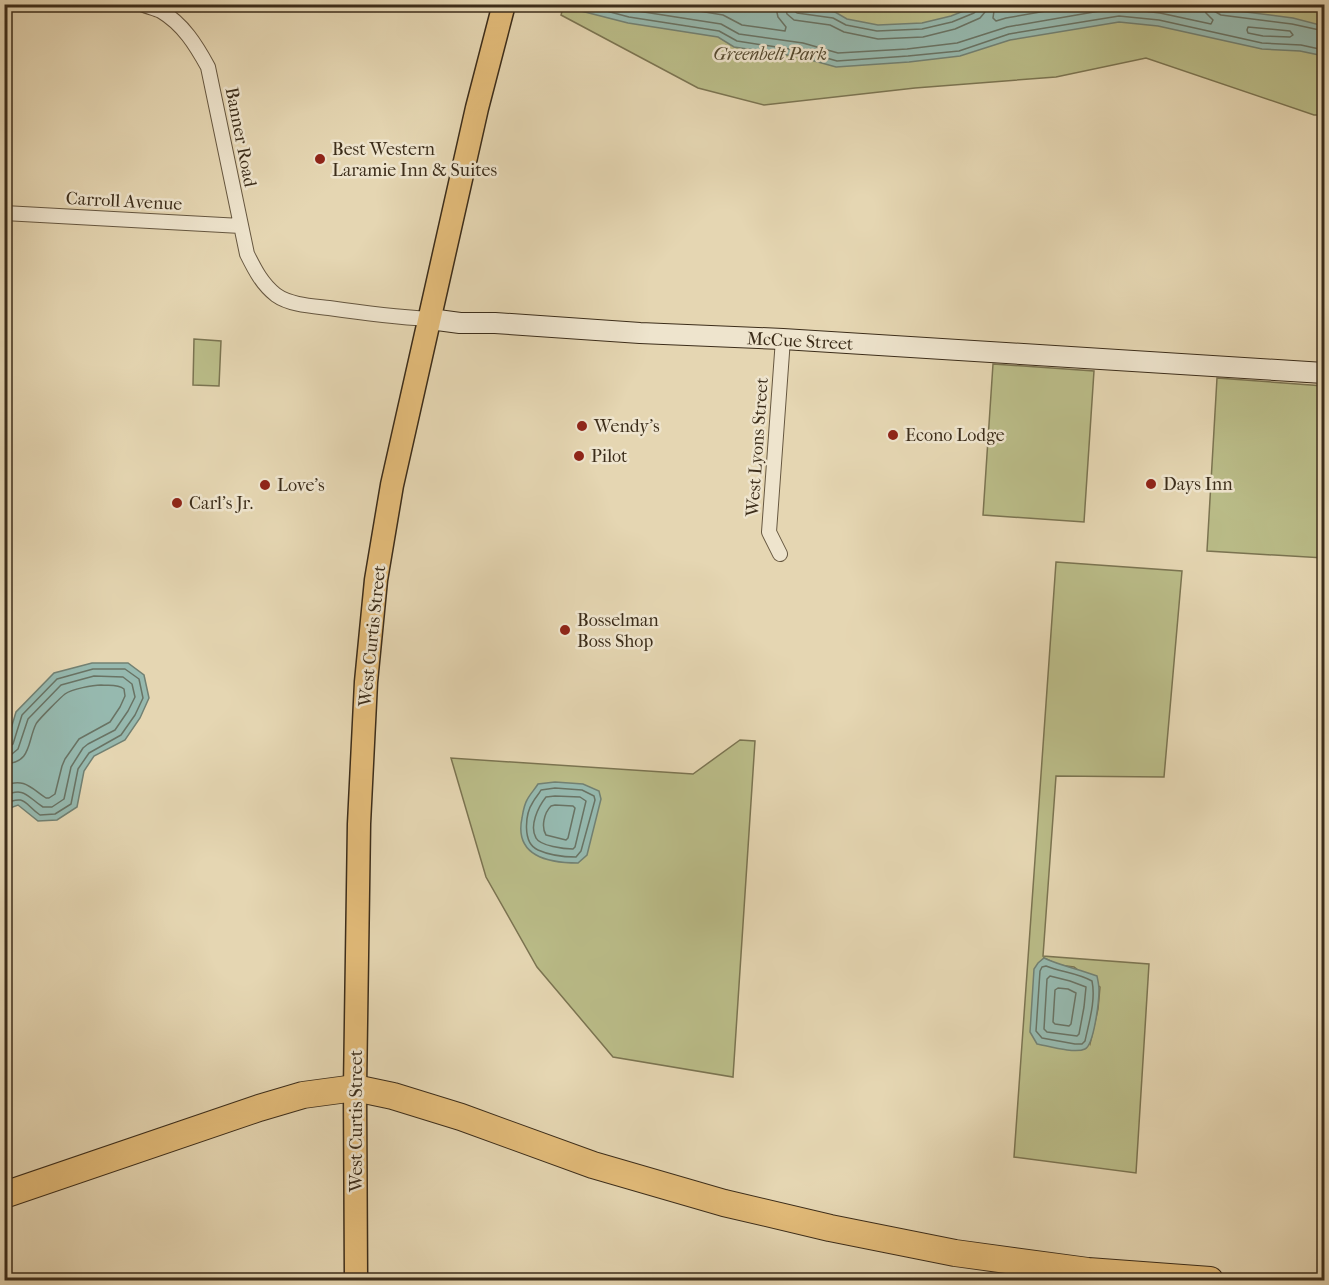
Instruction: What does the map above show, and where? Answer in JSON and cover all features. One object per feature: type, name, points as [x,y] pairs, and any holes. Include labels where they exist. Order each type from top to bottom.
[{"type":"highway","points":[[4,1195],[259,1108],[303,1095],[355,1088],[393,1096],[461,1117],[593,1165],[724,1203],[830,1228],[955,1253],[1088,1270],[1210,1281]]},
{"type":"main road","name":"West Curtis Street","points":[[356,1281],[355,1088],[359,824],[366,682],[376,580],[392,485],[477,108],[504,4]]},
{"type":"main road","name":"McCue Street","points":[[430,319],[460,323],[783,339],[1324,373]]},
{"type":"street","name":"Banner Road","points":[[142,4],[161,11],[179,25],[195,43],[208,67],[247,254],[264,283],[278,296]]},
{"type":"street","name":"Carroll Avenue","points":[[4,213],[241,226]]},
{"type":"street","name":"McCue Street","points":[[278,296],[295,303],[321,307],[430,319]]},
{"type":"street","name":"West Lyons Street","points":[[780,554],[769,532],[783,339]]},
{"type":"green space","name":"Greenbelt Park","points":[[564,4],[1324,5],[1324,115],[1314,115],[1146,58],[1056,77],[915,88],[764,105],[698,88],[561,15]]},
{"type":"green space","points":[[194,339],[221,341],[219,386],[193,385]]},
{"type":"green space","points":[[993,364],[1094,371],[1084,522],[983,515]]},
{"type":"green space","points":[[1217,378],[1324,386],[1324,558],[1207,551]]},
{"type":"green space","points":[[1056,562],[1182,571],[1164,777],[1056,776],[1043,956],[1149,964],[1136,1173],[1014,1157]],"holes":[[[1044,958],[1059,965],[1074,967],[1100,987],[1098,1009],[1090,1044]]]},
{"type":"green space","points":[[740,740],[755,741],[733,1077],[613,1057],[537,967],[486,877],[451,758],[693,774]]},
{"type":"water","points":[[566,5],[771,5],[835,12],[847,19],[878,25],[922,23],[951,16],[979,5],[1213,5],[1222,9],[1293,18],[1324,26],[1324,56],[1300,51],[1262,49],[1158,26],[1119,22],[1010,40],[960,56],[836,67],[800,57],[734,47],[718,37],[628,23]]},
{"type":"water","points":[[92,663],[128,663],[144,675],[149,698],[140,718],[125,740],[94,756],[84,771],[77,807],[57,820],[38,821],[18,805],[5,810],[5,784],[7,782],[5,749],[16,712],[54,673]]},
{"type":"water","points":[[555,782],[583,784],[599,791],[601,799],[587,855],[578,863],[545,859],[528,849],[523,841],[522,818],[527,800],[538,784]]},
{"type":"water","points":[[1044,958],[1097,976],[1099,990],[1095,1022],[1091,1040],[1085,1049],[1068,1050],[1037,1044],[1030,1032],[1034,969]]},
{"type":"place","name":"Best Western Laramie Inn & Suites","points":[[320,159]]},
{"type":"place","name":"Wendy's","points":[[582,426]]},
{"type":"place","name":"Econo Lodge","points":[[893,435]]},
{"type":"place","name":"Pilot","points":[[579,456]]},
{"type":"place","name":"Days Inn","points":[[1151,484]]},
{"type":"place","name":"Love's","points":[[265,485]]},
{"type":"place","name":"Carl's Jr.","points":[[177,503]]},
{"type":"place","name":"Bosselman Boss Shop","points":[[565,630]]}]
